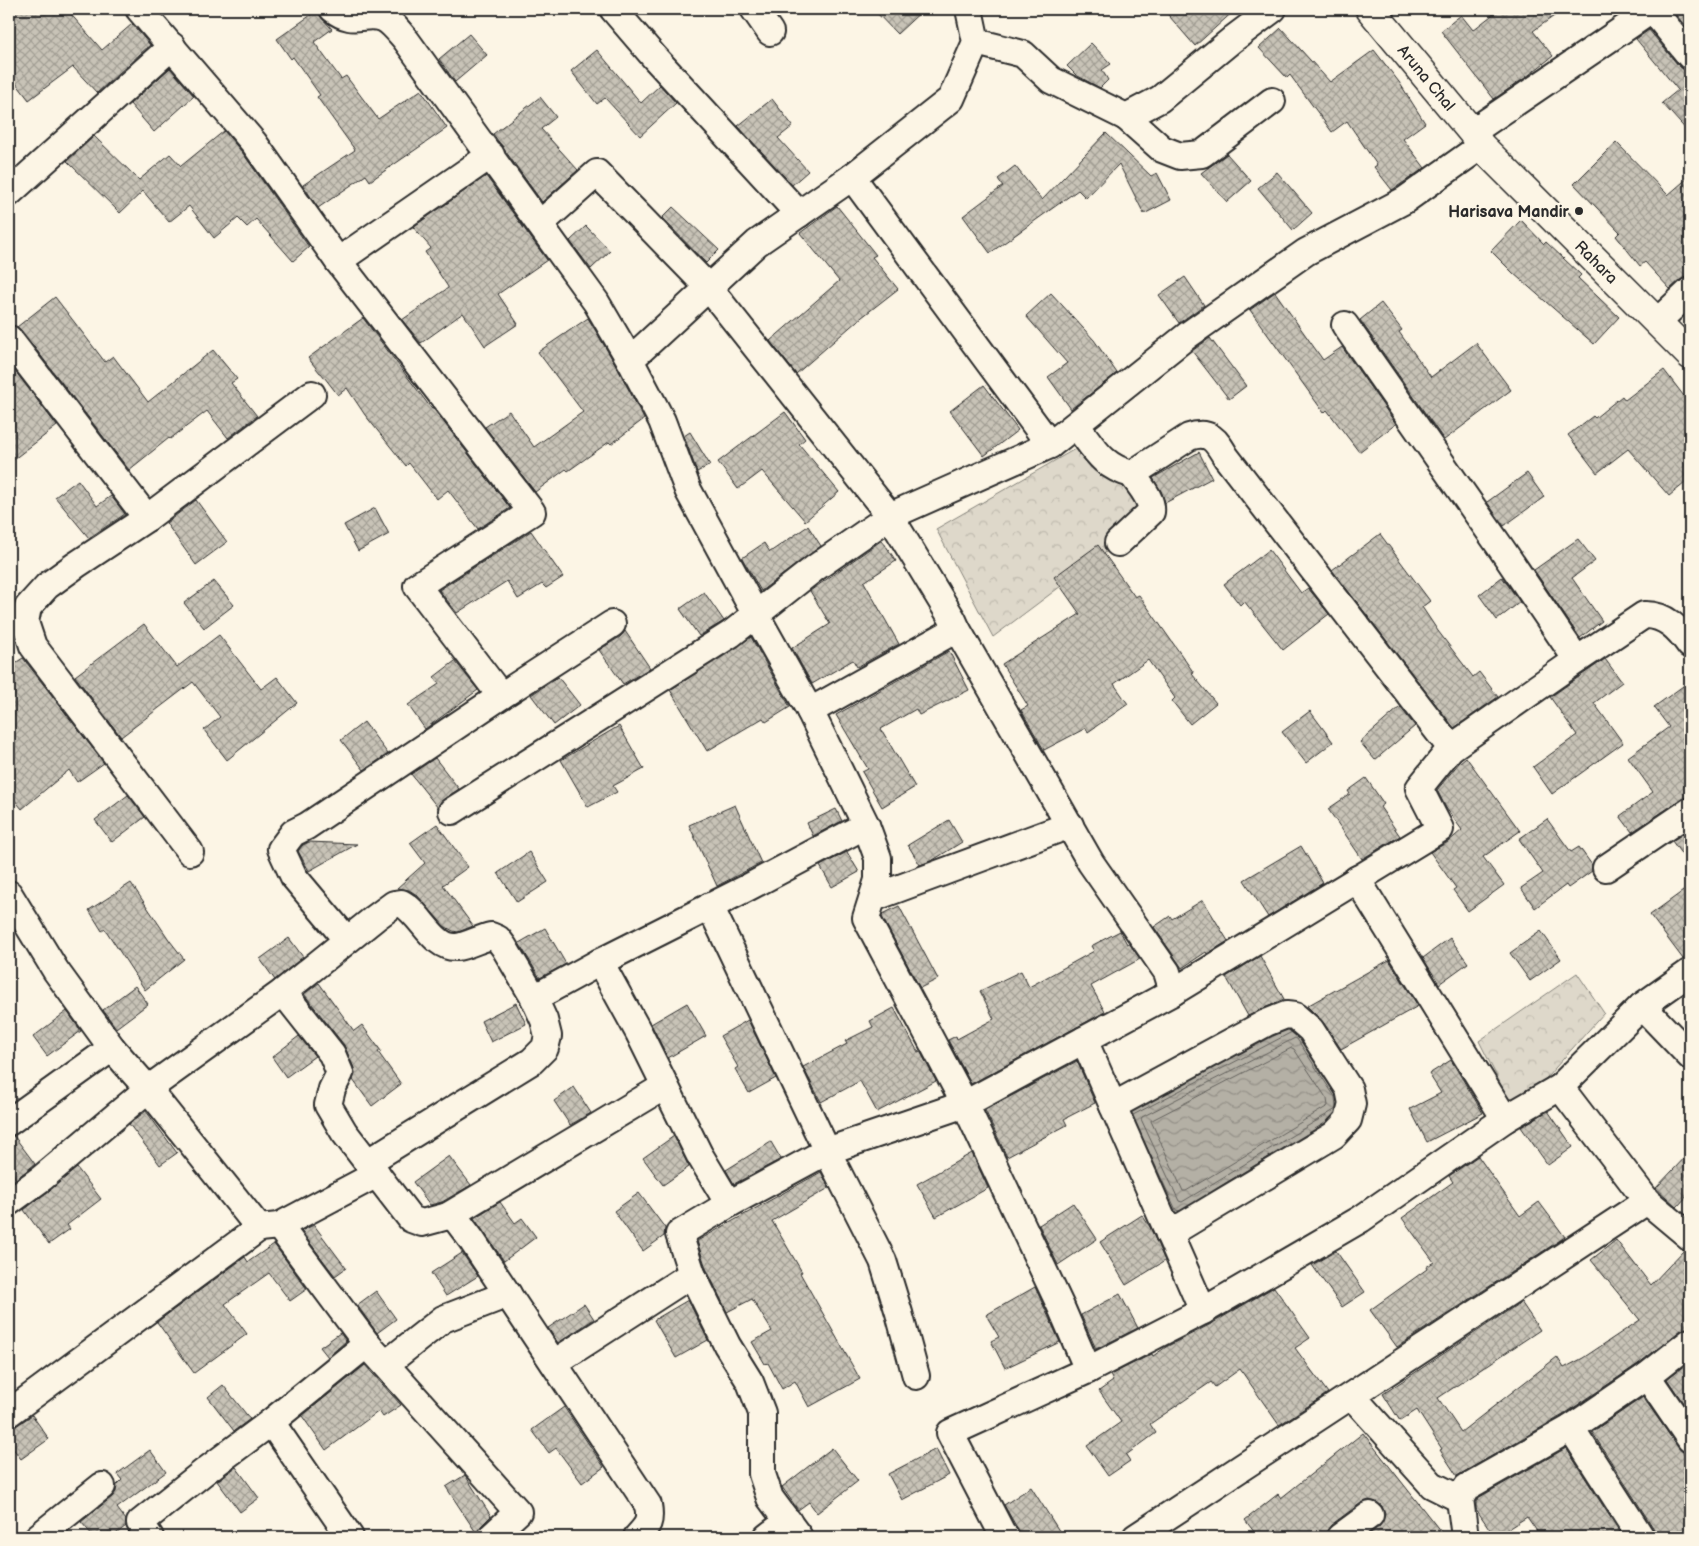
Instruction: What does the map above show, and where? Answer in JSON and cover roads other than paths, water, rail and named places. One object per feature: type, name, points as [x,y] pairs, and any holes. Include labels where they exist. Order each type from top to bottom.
[{"type":"street","points":[[139,9],[254,143],[338,261],[532,512],[417,586],[500,696]]},
{"type":"street","points":[[333,9],[339,14],[350,18],[382,18],[392,24],[406,40],[541,223],[596,302],[630,360],[662,421],[688,490],[810,711],[866,825],[878,858],[878,880],[866,918],[965,1104],[1061,1307],[1088,1370]]},
{"type":"street","points":[[613,9],[655,58],[799,214]]},
{"type":"street","points":[[754,9],[770,32]]},
{"type":"street","points":[[630,360],[757,243],[852,177],[951,98],[976,42],[969,9]]},
{"type":"street","points":[[1126,117],[1160,99],[1273,9]]},
{"type":"street","name":"Aruna Chal","points":[[1370,9],[1476,139]]},
{"type":"street","points":[[452,811],[723,640],[815,568],[890,516],[1050,445],[1188,335],[1306,252],[1405,200],[1476,139],[1652,9],[1690,56]]},
{"type":"street","points":[[976,42],[1022,54],[1051,80],[1126,117],[1162,150],[1180,156],[1202,154],[1272,101]]},
{"type":"street","points":[[9,192],[172,46]]},
{"type":"street","name":"Rahara","points":[[1476,139],[1690,355]]},
{"type":"street","points":[[338,261],[490,155]]},
{"type":"street","points":[[541,223],[597,173],[710,288],[890,516],[953,620],[1091,863],[1168,972],[1173,992]]},
{"type":"street","points":[[852,177],[1050,445]]},
{"type":"street","points":[[1657,322],[1690,291]]},
{"type":"street","points":[[1345,326],[1577,660]]},
{"type":"street","points":[[9,339],[147,518]]},
{"type":"street","points":[[190,852],[33,646],[18,604],[48,586],[147,518],[312,394]]},
{"type":"street","points":[[1076,425],[1107,465],[1119,471],[1132,474],[1152,507],[1151,512],[1118,543]]},
{"type":"street","points":[[1132,474],[1189,437],[1199,434],[1210,436],[1217,442],[1226,457],[1450,748]]},
{"type":"street","points":[[767,1537],[793,1529],[770,1498],[762,1474],[762,1413],[750,1382],[727,1345],[692,1274],[679,1234],[729,1204],[827,1151],[965,1104],[1173,992],[1440,829],[1419,788],[1450,748],[1644,615],[1655,615],[1666,620],[1690,645]]},
{"type":"street","points":[[347,940],[294,878],[281,849],[293,833],[307,826],[500,696],[612,624]]},
{"type":"street","points":[[810,711],[957,629]]},
{"type":"street","points":[[1606,868],[1690,811]]},
{"type":"street","points":[[534,998],[866,825]]},
{"type":"street","points":[[873,898],[1070,825]]},
{"type":"street","points":[[1357,879],[1505,1119]]},
{"type":"street","points":[[9,894],[56,971],[112,1048],[269,1227],[367,1344],[518,1512],[491,1537]]},
{"type":"street","points":[[9,1202],[42,1178],[148,1089],[283,992],[394,904],[402,902],[410,907],[443,944],[458,947],[491,936],[498,939],[534,998],[544,1020],[548,1036],[544,1048],[532,1061],[372,1168],[269,1227],[9,1412]]},
{"type":"street","points":[[710,906],[827,1151],[883,1261],[916,1376]]},
{"type":"street","points":[[600,962],[699,1154],[729,1204]]},
{"type":"street","points":[[1001,1536],[950,1433],[1088,1370],[1203,1311],[1361,1219],[1505,1119],[1560,1087],[1642,1006],[1690,972]]},
{"type":"street","points":[[283,992],[332,1054],[340,1073],[332,1089],[328,1105],[334,1118],[411,1219],[422,1223],[448,1216],[665,1086]]},
{"type":"street","points":[[1642,1006],[1690,1056]]},
{"type":"street","points":[[1113,1106],[1266,1023],[1286,1015],[1295,1016],[1312,1030],[1349,1089],[1352,1104],[1348,1120],[1334,1135],[1169,1234]]},
{"type":"street","points":[[1084,1040],[1203,1311]]},
{"type":"street","points":[[9,1122],[112,1048]]},
{"type":"street","points":[[1560,1087],[1647,1201],[1690,1237]]},
{"type":"street","points":[[1136,1537],[1647,1201]]},
{"type":"street","points":[[448,1216],[456,1219],[471,1239],[648,1505],[650,1517],[647,1533]]},
{"type":"street","points":[[554,1364],[692,1274]]},
{"type":"street","points":[[386,1364],[443,1319],[508,1294]]},
{"type":"street","points":[[1465,1537],[1460,1499],[1468,1487],[1571,1428],[1647,1376],[1690,1342]]},
{"type":"street","points":[[150,1537],[140,1523],[271,1422],[367,1344]]},
{"type":"street","points":[[1647,1376],[1690,1439]]},
{"type":"street","points":[[1352,1396],[1432,1485],[1460,1499]]},
{"type":"street","points":[[271,1422],[350,1537]]},
{"type":"street","points":[[1571,1428],[1641,1537]]},
{"type":"street","points":[[38,1537],[102,1486]]},
{"type":"street","points":[[1340,1537],[1370,1515]]},
{"type":"water","points":[[1299,1023],[1348,1115],[1175,1219],[1125,1113]]},
{"type":"place","name":"Harisava Mandir","points":[[1579,211]]}]
